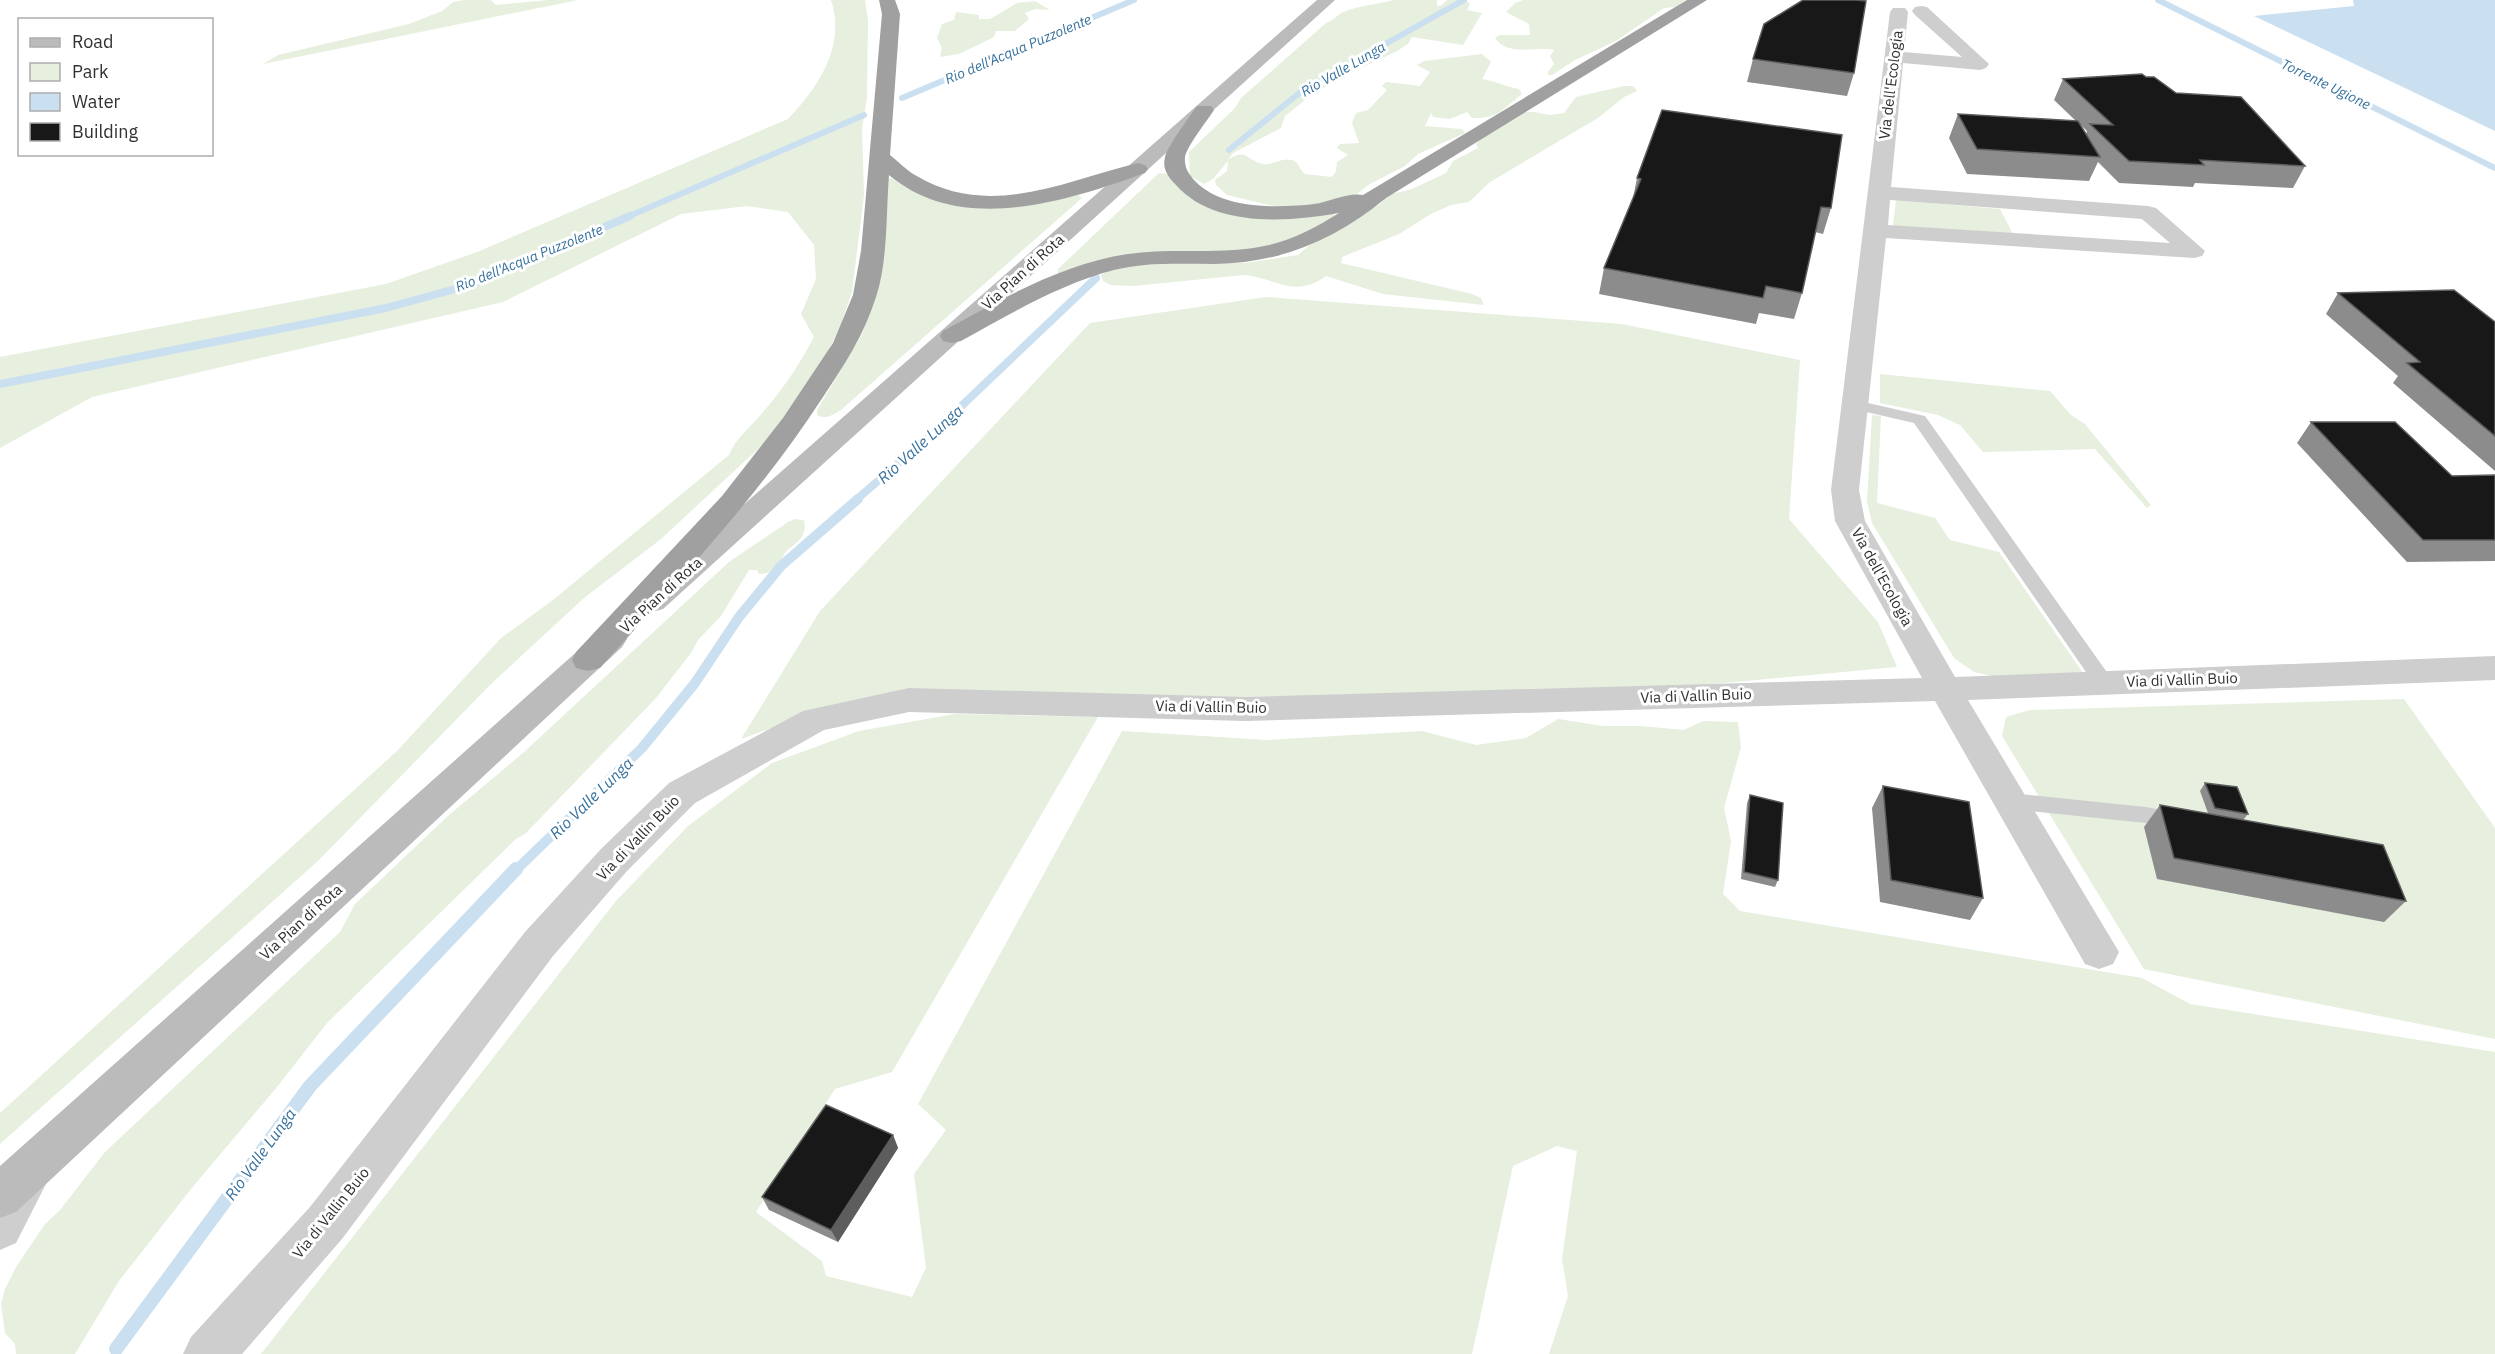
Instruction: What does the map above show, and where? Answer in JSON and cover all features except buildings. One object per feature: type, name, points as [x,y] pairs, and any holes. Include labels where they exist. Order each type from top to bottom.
[{"type":"highway","points":[[952,336],[1031,295],[1110,264],[1156,258],[1254,255],[1295,244],[1341,222],[1378,193],[1699,0]]},
{"type":"highway","points":[[588,660],[732,502],[800,414],[846,343],[865,295],[872,251],[892,5]]},
{"type":"highway","points":[[1204,110],[1175,156],[1175,167],[1180,179],[1203,196],[1235,207],[1293,213],[1336,207],[1378,193]]},
{"type":"highway","points":[[879,156],[904,178],[931,193],[980,201],[1011,201],[1062,194],[1138,169]]},
{"type":"main road","name":"Via Pian di Rota","points":[[0,1196],[588,660],[1326,0]]},
{"type":"street","name":"Via dell'Ecologia","points":[[1894,57],[1980,64],[1910,12],[1894,57],[1845,490],[1850,521],[2099,952]]},
{"type":"street","points":[[1876,231],[2194,251],[2148,213],[1879,193]]},
{"type":"street","name":"Via di Vallin Buio","points":[[208,1354],[326,1223],[539,944],[614,860],[682,793],[815,720],[909,700],[1245,709],[1945,689],[2495,668]]},
{"type":"street","points":[[0,1227],[34,1165]]},
{"type":"lane","points":[[1855,405],[1919,419],[2104,683]]},
{"type":"lane","points":[[2010,801],[2146,815],[2193,823]]},
{"type":"green space","points":[[491,0],[496,5],[548,0],[578,0],[263,64],[278,55],[409,24],[442,11],[453,2]]},
{"type":"green space","points":[[831,0],[865,0],[868,20],[867,98],[862,129],[864,195],[852,292],[840,327],[820,367],[795,405],[759,448],[661,539],[584,598],[490,685],[318,861],[0,1144],[0,1113],[398,750],[501,638],[553,600],[729,455],[740,437],[785,385],[814,337],[801,314],[816,279],[814,245],[788,212],[747,206],[681,214],[503,302],[92,397],[0,448],[0,357],[386,284],[477,252],[788,119],[810,93],[827,64],[835,33],[835,17]]},
{"type":"green space","points":[[1394,0],[1437,0],[1437,6],[1447,0],[1463,0],[1470,3],[1467,10],[1482,13],[1463,45],[1412,37],[1408,44],[1397,51],[1336,80],[1305,100],[1285,116],[1281,128],[1233,153],[1228,160],[1234,156],[1243,155],[1263,164],[1292,160],[1305,174],[1332,177],[1336,171],[1337,162],[1348,155],[1337,148],[1340,144],[1359,143],[1352,123],[1356,113],[1368,110],[1387,90],[1382,86],[1386,82],[1420,86],[1430,72],[1417,65],[1424,61],[1482,54],[1491,62],[1482,79],[1519,89],[1522,94],[1500,112],[1488,117],[1472,118],[1467,112],[1450,119],[1433,117],[1431,113],[1425,126],[1462,129],[1465,133],[1418,154],[1405,166],[1368,185],[1356,195],[1334,202],[1285,207],[1227,195],[1216,185],[1215,180],[1227,171],[1228,161],[1213,179],[1204,184],[1190,176],[1189,152],[1235,108],[1241,98],[1326,23],[1346,11]]},
{"type":"green space","points":[[1523,0],[1686,0],[1675,7],[1664,8],[1616,41],[1548,75],[1554,64],[1550,56],[1554,50],[1514,49],[1500,44],[1495,38],[1499,35],[1530,35],[1529,24],[1506,12],[1515,3]]},
{"type":"green space","points":[[1035,1],[1050,10],[1035,9],[1025,13],[1029,19],[1015,31],[996,31],[994,37],[959,54],[940,57],[942,48],[937,38],[942,24],[954,20],[956,12],[979,15],[979,19],[990,19],[1017,3]]},
{"type":"green space","points":[[1633,86],[1637,91],[1624,97],[1598,118],[1490,182],[1469,202],[1451,205],[1431,214],[1399,234],[1342,257],[1341,263],[1472,294],[1481,298],[1484,305],[1383,294],[1326,276],[1315,283],[1295,287],[1244,275],[1133,286],[1111,285],[1103,281],[1101,275],[1114,267],[1212,261],[1245,263],[1298,255],[1312,243],[1380,204],[1388,195],[1412,189],[1446,173],[1453,161],[1478,148],[1476,144],[1479,141],[1475,137],[1516,112],[1550,115],[1564,113],[1576,97]]},
{"type":"green space","points":[[1159,173],[1167,174],[1183,192],[1200,201],[1332,213],[1336,216],[1313,230],[1272,246],[1058,274],[1058,269]]},
{"type":"green space","points":[[891,178],[908,189],[927,196],[1026,205],[1078,195],[1082,198],[841,410],[823,417],[817,415],[817,410],[861,336],[874,301],[887,180]]},
{"type":"green space","points":[[1896,200],[2000,209],[2013,234],[1893,226]]},
{"type":"green space","points":[[1266,297],[1622,324],[1800,360],[1789,519],[1878,622],[1897,667],[1637,691],[841,703],[741,739],[820,611],[1090,323]]},
{"type":"green space","points":[[1880,374],[2050,391],[2071,415],[2085,424],[2151,505],[2147,508],[2095,449],[1983,452],[1960,425],[1938,415],[1880,403]]},
{"type":"green space","points":[[1872,415],[1881,416],[1877,503],[1935,518],[1950,540],[1999,552],[2083,673],[1996,677],[1974,672],[1954,658],[1872,523],[1867,501]]},
{"type":"green space","points":[[795,519],[804,520],[804,532],[802,537],[784,554],[781,564],[767,573],[759,574],[757,570],[749,570],[721,616],[698,640],[691,653],[656,698],[525,834],[516,839],[327,1023],[119,1281],[75,1354],[16,1354],[15,1344],[5,1333],[1,1304],[5,1289],[16,1267],[45,1224],[60,1210],[105,1152],[340,932],[355,904],[449,815],[523,753],[729,562]]},
{"type":"green space","points":[[2404,699],[2495,828],[2495,1039],[2144,969],[2002,736],[2006,717],[2030,710]]},
{"type":"green space","points":[[955,714],[1098,717],[892,1072],[835,1089],[756,1212],[822,1261],[826,1276],[912,1297],[926,1268],[914,1174],[946,1130],[918,1104],[1122,731],[1267,740],[1422,731],[1476,745],[1526,738],[1558,719],[1603,726],[1641,726],[1684,730],[1703,721],[1738,722],[1741,747],[1724,808],[1731,841],[1723,894],[1740,911],[2142,978],[2190,1004],[2495,1052],[2495,1354],[1549,1354],[1568,1296],[1562,1259],[1577,1151],[1557,1146],[1513,1166],[1472,1354],[261,1354],[616,901],[688,826],[772,763],[859,731]]},
{"type":"water","points":[[2353,0],[2495,0],[2495,131],[2254,16],[2354,6]]},
{"type":"waterway","name":"Rio dell'Acqua Puzzolente","points":[[902,98],[1134,0]]},
{"type":"waterway","name":"Rio Valle Lunga","points":[[1229,150],[1303,90],[1464,0]]},
{"type":"waterway","name":"Torrente Ugione","points":[[2158,0],[2495,168]]},
{"type":"waterway","name":"Rio dell'Acqua Puzzolente","points":[[627,217],[864,115]]},
{"type":"waterway","name":"Rio dell'Acqua Puzzolente","points":[[0,384],[386,308],[470,285],[630,216]]},
{"type":"waterway","name":"Rio Valle Lunga","points":[[856,500],[932,434],[1096,278]]},
{"type":"waterway","name":"Rio Valle Lunga","points":[[515,871],[642,748],[695,683],[739,617],[781,566],[858,499]]},
{"type":"waterway","name":"Rio Valle Lunga","points":[[116,1349],[310,1086],[516,869]]}]
